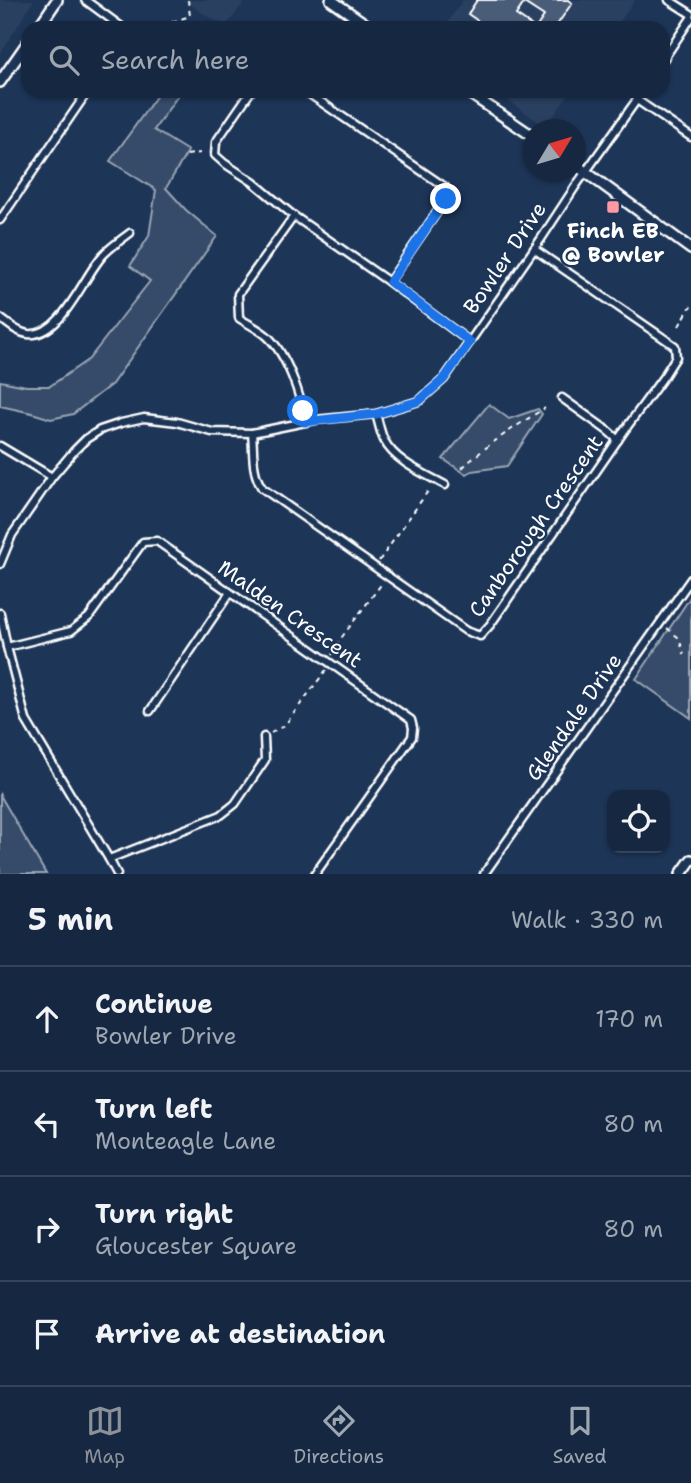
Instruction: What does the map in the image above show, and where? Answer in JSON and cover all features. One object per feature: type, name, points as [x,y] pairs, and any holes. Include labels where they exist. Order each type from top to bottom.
[{"type":"main road","points":[[43,21],[57,0]]},
{"type":"main road","points":[[331,0],[361,21]]},
{"type":"main road","points":[[0,82],[21,52]]},
{"type":"main road","points":[[477,98],[523,129]]},
{"type":"main road","points":[[586,172],[691,250]]},
{"type":"main road","points":[[681,874],[691,859]]},
{"type":"street","points":[[85,0],[114,21]]},
{"type":"street","points":[[669,0],[691,16],[670,49]]},
{"type":"street","points":[[0,220],[83,98]]},
{"type":"street","points":[[246,98],[216,142],[215,155],[253,182],[293,216],[390,282],[470,342]]},
{"type":"street","points":[[315,98],[444,187],[446,199],[390,282]]},
{"type":"street","points":[[637,100],[691,137]]},
{"type":"street","name":"Bowler Drive","points":[[586,172],[637,100]]},
{"type":"street","name":"Bowler Drive","points":[[0,564],[12,536],[52,477],[86,439],[100,430],[144,418],[177,422],[212,432],[252,433],[305,422],[376,414],[419,401],[444,379],[579,182]]},
{"type":"street","points":[[293,216],[237,294],[239,318],[267,336],[283,357],[292,377],[305,422]]},
{"type":"street","points":[[0,318],[30,335],[44,332],[59,319],[103,255],[130,233]]},
{"type":"street","name":"Canborough Crescent","points":[[252,433],[253,465],[256,479],[262,488],[466,631],[480,635],[490,625],[676,357],[675,346],[534,248]]},
{"type":"street","points":[[562,398],[618,440]]},
{"type":"street","points":[[376,414],[382,438],[390,450],[406,463],[445,485]]},
{"type":"street","points":[[0,446],[52,477]]},
{"type":"street","name":"Malden Crescent","points":[[7,647],[71,631],[89,617],[143,542],[157,541],[411,720],[412,737],[315,874]]},
{"type":"street","name":"Glendale Drive","points":[[485,874],[691,579]]},
{"type":"street","points":[[150,711],[229,594]]},
{"type":"street","points":[[0,613],[26,720],[117,874]]},
{"type":"street","points":[[109,859],[208,821],[228,810],[265,760],[264,737]]},
{"type":"path","points":[[175,21],[190,16],[188,0]]},
{"type":"path","points":[[187,155],[200,153]]},
{"type":"path","points":[[678,326],[691,306]]},
{"type":"path","points":[[463,468],[506,432],[545,408]]},
{"type":"path","points":[[375,568],[428,491]]},
{"type":"path","points":[[667,628],[679,638],[684,654]]},
{"type":"shaded area","points":[[0,0],[34,0],[0,54]]},
{"type":"shaded area","points":[[183,0],[246,0],[230,21],[212,19]]},
{"type":"shaded area","points":[[463,0],[635,0],[620,21],[449,21]]},
{"type":"shaded area","points":[[155,98],[176,98],[154,130],[188,151],[166,188],[186,210],[217,236],[112,384],[73,414],[51,419],[0,406],[0,381],[26,386],[50,386],[89,359],[150,281],[130,266],[149,236],[156,190],[110,161]]},
{"type":"shaded area","points":[[504,98],[566,98],[552,119],[534,119]]},
{"type":"shaded area","points":[[489,404],[509,419],[538,409],[542,414],[507,466],[466,474],[443,459]]},
{"type":"shaded area","points":[[691,596],[691,718],[636,679]]},
{"type":"shaded area","points":[[0,795],[46,874],[0,874]]},
{"type":"building","points":[[477,0],[568,0],[572,3],[560,21],[541,21],[544,16],[524,3],[516,15],[525,21],[478,21],[468,14]]},
{"type":"place","name":"Finch EB @ Bowler","points":[[613,207]]},
{"type":"route","points":[[303,411],[305,422],[376,414],[419,401],[444,379],[470,342],[390,282],[446,199]]}]
